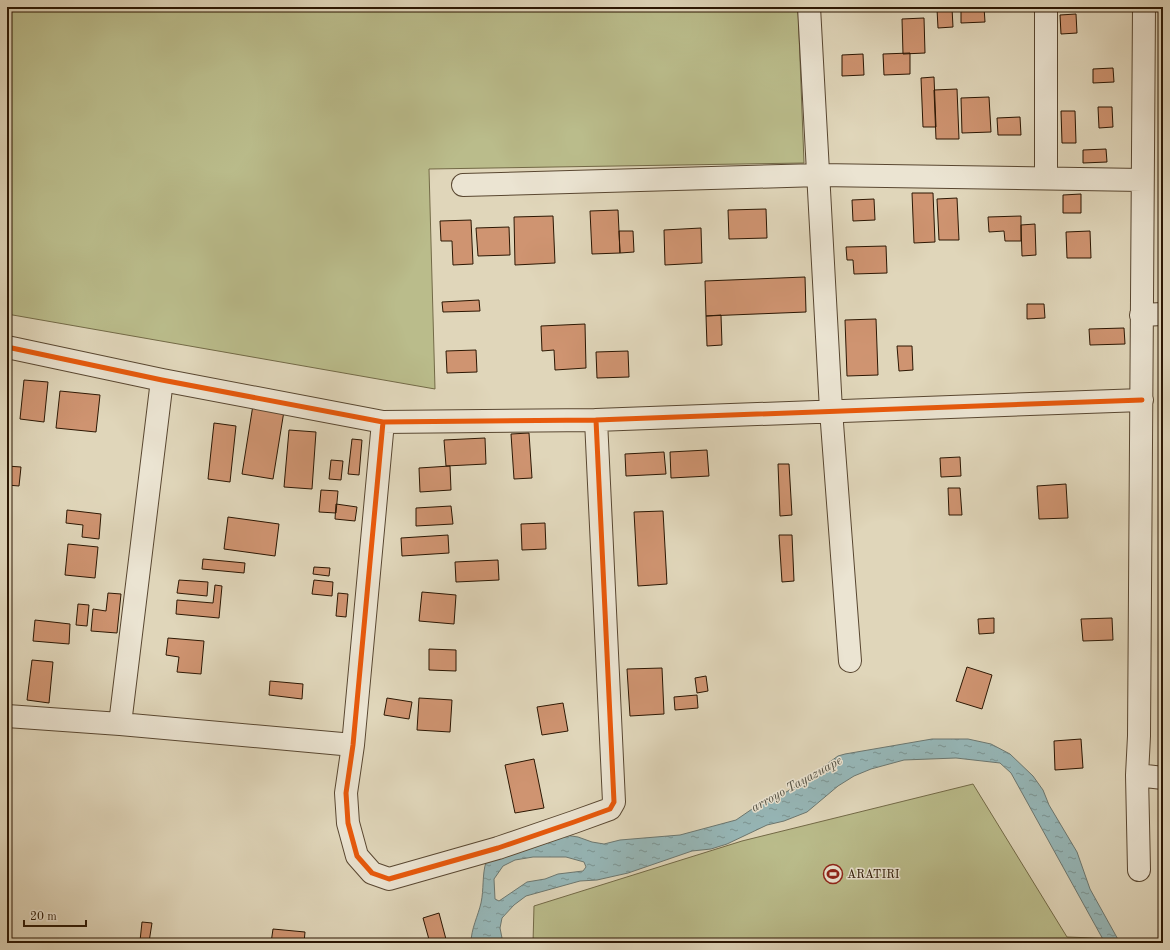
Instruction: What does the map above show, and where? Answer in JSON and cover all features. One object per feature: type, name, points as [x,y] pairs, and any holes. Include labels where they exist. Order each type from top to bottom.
[{"type":"street","points":[[810,7],[820,175],[831,410],[850,661]]},
{"type":"street","points":[[1046,7],[1046,178]]},
{"type":"street","points":[[1139,870],[1137,775],[1139,736],[1144,7]]},
{"type":"street","points":[[463,185],[820,175],[1142,180]]},
{"type":"street","points":[[1141,315],[1163,314]]},
{"type":"street","points":[[7,347],[162,380],[383,422],[596,420],[831,410],[1142,400]]},
{"type":"street","points":[[120,724],[162,380]]},
{"type":"street","points":[[383,422],[353,745],[346,793],[348,823],[357,856],[372,874],[389,879],[498,848],[610,809],[614,802],[596,420]]},
{"type":"street","points":[[7,716],[120,724],[353,745]]},
{"type":"street","points":[[1137,775],[1163,778]]},
{"type":"green space","points":[[7,7],[798,7],[804,163],[429,169],[435,389],[7,314]]},
{"type":"green space","name":"ARATIRI","points":[[973,784],[1067,937],[1148,940],[1152,943],[533,943],[534,906],[742,841]]},
{"type":"water","points":[[932,739],[968,739],[991,744],[1010,754],[1033,776],[1043,790],[1049,805],[1077,852],[1090,889],[1120,943],[1105,943],[1011,773],[1000,763],[956,758],[904,760],[871,769],[854,776],[838,786],[807,812],[784,821],[767,825],[727,844],[711,849],[692,851],[628,873],[597,880],[580,881],[526,896],[514,905],[502,918],[500,928],[503,943],[471,943],[473,928],[481,903],[486,862],[565,835],[604,844],[620,840],[680,835],[736,820],[755,807],[772,800],[795,787],[838,756]],"holes":[[[533,857],[566,857],[584,862],[586,867],[583,871],[558,874],[545,879],[527,882],[499,901],[495,899],[494,879],[503,866],[515,860]]]},
{"type":"water","points":[[65,939],[84,943],[37,943],[42,941]]},
{"type":"building","points":[[961,7],[984,7],[985,22],[961,23]]},
{"type":"building","points":[[1088,7],[1102,7],[1102,9],[1088,9]]},
{"type":"building","points":[[952,8],[953,27],[938,28],[937,9]]},
{"type":"building","points":[[1076,14],[1077,33],[1061,34],[1060,15]]},
{"type":"building","points":[[924,18],[925,53],[903,54],[902,19]]},
{"type":"building","points":[[910,53],[910,74],[884,75],[883,54]]},
{"type":"building","points":[[863,54],[864,75],[842,76],[842,55]]},
{"type":"building","points":[[1113,68],[1114,82],[1093,83],[1093,69]]},
{"type":"building","points":[[934,77],[936,127],[923,127],[921,78]]},
{"type":"building","points":[[957,89],[959,139],[936,139],[934,90]]},
{"type":"building","points":[[989,97],[991,132],[962,133],[961,98]]},
{"type":"building","points":[[1098,107],[1112,107],[1113,127],[1099,128]]},
{"type":"building","points":[[1061,111],[1075,111],[1076,143],[1062,143]]},
{"type":"building","points":[[1020,117],[1021,135],[998,135],[997,118]]},
{"type":"building","points":[[1106,149],[1107,162],[1083,163],[1083,150]]},
{"type":"building","points":[[912,193],[933,193],[935,242],[914,243]]},
{"type":"building","points":[[1081,194],[1081,213],[1063,213],[1063,195]]},
{"type":"building","points":[[957,198],[959,240],[939,240],[937,199]]},
{"type":"building","points":[[874,199],[875,220],[853,221],[852,200]]},
{"type":"building","points":[[766,209],[767,238],[729,239],[728,210]]},
{"type":"building","points":[[618,210],[620,253],[592,254],[590,211]]},
{"type":"building","points":[[553,216],[555,263],[515,265],[514,217]]},
{"type":"building","points":[[1021,216],[1021,241],[1005,241],[1004,231],[989,232],[988,217]]},
{"type":"building","points":[[471,220],[473,264],[453,265],[452,241],[441,241],[440,221]]},
{"type":"building","points":[[1035,224],[1036,255],[1022,256],[1021,225]]},
{"type":"building","points":[[509,227],[510,255],[478,256],[476,228]]},
{"type":"building","points":[[701,228],[702,263],[665,265],[664,230]]},
{"type":"building","points":[[619,231],[633,231],[634,252],[620,253]]},
{"type":"building","points":[[1090,231],[1091,258],[1067,258],[1066,232]]},
{"type":"building","points":[[886,246],[887,273],[854,274],[853,260],[847,260],[846,247]]},
{"type":"building","points":[[805,277],[806,312],[706,316],[705,281]]},
{"type":"building","points":[[479,300],[480,311],[443,312],[442,302]]},
{"type":"building","points":[[1027,304],[1044,304],[1045,318],[1027,319]]},
{"type":"building","points":[[721,315],[722,345],[707,346],[706,316]]},
{"type":"building","points":[[876,319],[878,375],[847,376],[845,320]]},
{"type":"building","points":[[585,324],[586,368],[555,370],[554,350],[542,351],[541,326]]},
{"type":"building","points":[[1124,328],[1125,344],[1090,345],[1089,329]]},
{"type":"building","points":[[897,346],[912,346],[913,370],[899,371]]},
{"type":"building","points":[[476,350],[477,372],[447,373],[446,351]]},
{"type":"building","points":[[628,351],[629,377],[597,378],[596,352]]},
{"type":"building","points":[[24,380],[48,382],[44,422],[20,419]]},
{"type":"building","points":[[60,391],[100,395],[96,432],[56,428]]},
{"type":"building","points":[[253,405],[284,411],[273,479],[242,474]]},
{"type":"building","points":[[214,423],[236,426],[230,482],[208,479]]},
{"type":"building","points":[[289,430],[316,432],[312,489],[284,487]]},
{"type":"building","points":[[529,433],[532,478],[514,479],[511,434]]},
{"type":"building","points":[[485,438],[486,464],[446,466],[444,440]]},
{"type":"building","points":[[352,439],[362,440],[359,475],[348,474]]},
{"type":"building","points":[[707,450],[709,476],[671,478],[670,452]]},
{"type":"building","points":[[664,452],[666,474],[626,476],[625,454]]},
{"type":"building","points":[[960,457],[961,476],[941,477],[940,458]]},
{"type":"building","points":[[331,460],[343,461],[341,480],[329,479]]},
{"type":"building","points":[[778,464],[789,464],[792,515],[780,516]]},
{"type":"building","points":[[7,466],[21,467],[19,486],[7,485]]},
{"type":"building","points":[[450,466],[451,490],[420,492],[419,468]]},
{"type":"building","points":[[1066,484],[1068,518],[1039,519],[1037,486]]},
{"type":"building","points":[[948,488],[960,488],[962,515],[949,515]]},
{"type":"building","points":[[321,490],[338,491],[336,513],[319,512]]},
{"type":"building","points":[[336,504],[357,507],[355,521],[335,519]]},
{"type":"building","points":[[451,506],[453,524],[416,526],[416,508]]},
{"type":"building","points":[[67,510],[101,514],[99,539],[82,537],[83,525],[66,523]]},
{"type":"building","points":[[663,511],[667,584],[638,586],[634,512]]},
{"type":"building","points":[[228,517],[279,524],[275,556],[224,549]]},
{"type":"building","points":[[545,523],[546,549],[522,550],[521,524]]},
{"type":"building","points":[[448,535],[449,553],[402,556],[401,538]]},
{"type":"building","points":[[779,535],[792,535],[794,581],[782,582]]},
{"type":"building","points":[[68,544],[98,547],[95,578],[65,575]]},
{"type":"building","points":[[203,559],[245,563],[244,573],[202,569]]},
{"type":"building","points":[[498,560],[499,580],[456,582],[455,562]]},
{"type":"building","points":[[314,567],[330,568],[329,576],[313,574]]},
{"type":"building","points":[[179,580],[208,582],[207,596],[177,593]]},
{"type":"building","points":[[314,580],[333,582],[332,596],[312,594]]},
{"type":"building","points":[[215,585],[222,586],[219,618],[176,614],[177,600],[213,603]]},
{"type":"building","points":[[422,592],[456,595],[454,624],[419,621]]},
{"type":"building","points":[[108,593],[121,594],[117,633],[91,631],[93,609],[106,611]]},
{"type":"building","points":[[338,593],[348,594],[346,617],[336,616]]},
{"type":"building","points":[[78,604],[89,605],[87,626],[76,625]]},
{"type":"building","points":[[994,618],[994,633],[979,634],[978,619]]},
{"type":"building","points":[[1112,618],[1113,640],[1083,641],[1081,619]]},
{"type":"building","points":[[35,620],[70,624],[69,644],[33,641]]},
{"type":"building","points":[[168,638],[204,641],[201,674],[177,672],[179,657],[166,655]]},
{"type":"building","points":[[429,649],[456,650],[456,671],[429,670]]},
{"type":"building","points":[[32,660],[53,662],[49,703],[27,700]]},
{"type":"building","points":[[967,667],[992,675],[982,709],[956,701]]},
{"type":"building","points":[[662,668],[664,714],[630,716],[627,669]]},
{"type":"building","points":[[706,676],[708,691],[697,693],[695,678]]},
{"type":"building","points":[[270,681],[303,684],[302,699],[269,695]]},
{"type":"building","points":[[697,695],[698,708],[675,710],[674,697]]},
{"type":"building","points":[[387,698],[412,702],[409,719],[384,715]]},
{"type":"building","points":[[419,698],[452,700],[450,732],[417,730]]},
{"type":"building","points":[[563,703],[568,731],[542,735],[537,707]]},
{"type":"building","points":[[1081,739],[1083,768],[1055,770],[1054,741]]},
{"type":"building","points":[[534,759],[544,808],[515,813],[505,765]]},
{"type":"building","points":[[439,913],[447,943],[430,943],[423,918]]},
{"type":"building","points":[[142,922],[152,923],[149,942],[140,941]]},
{"type":"building","points":[[273,929],[305,932],[304,943],[271,943]]},
{"type":"building","points":[[352,939],[364,940],[364,943],[351,943]]},
{"type":"cycle path","points":[[7,347],[162,380],[383,422],[596,420],[1142,400]]},
{"type":"cycle path","points":[[383,422],[353,745],[346,793],[348,823],[357,856],[372,873],[389,879],[498,848],[574,822],[610,809],[614,802],[596,420]]},
{"type":"place","name":"ARATIRI","points":[[833,874]]},
{"type":"water label","name":"arroyo Tayazuape","points":[[796,783]]}]
